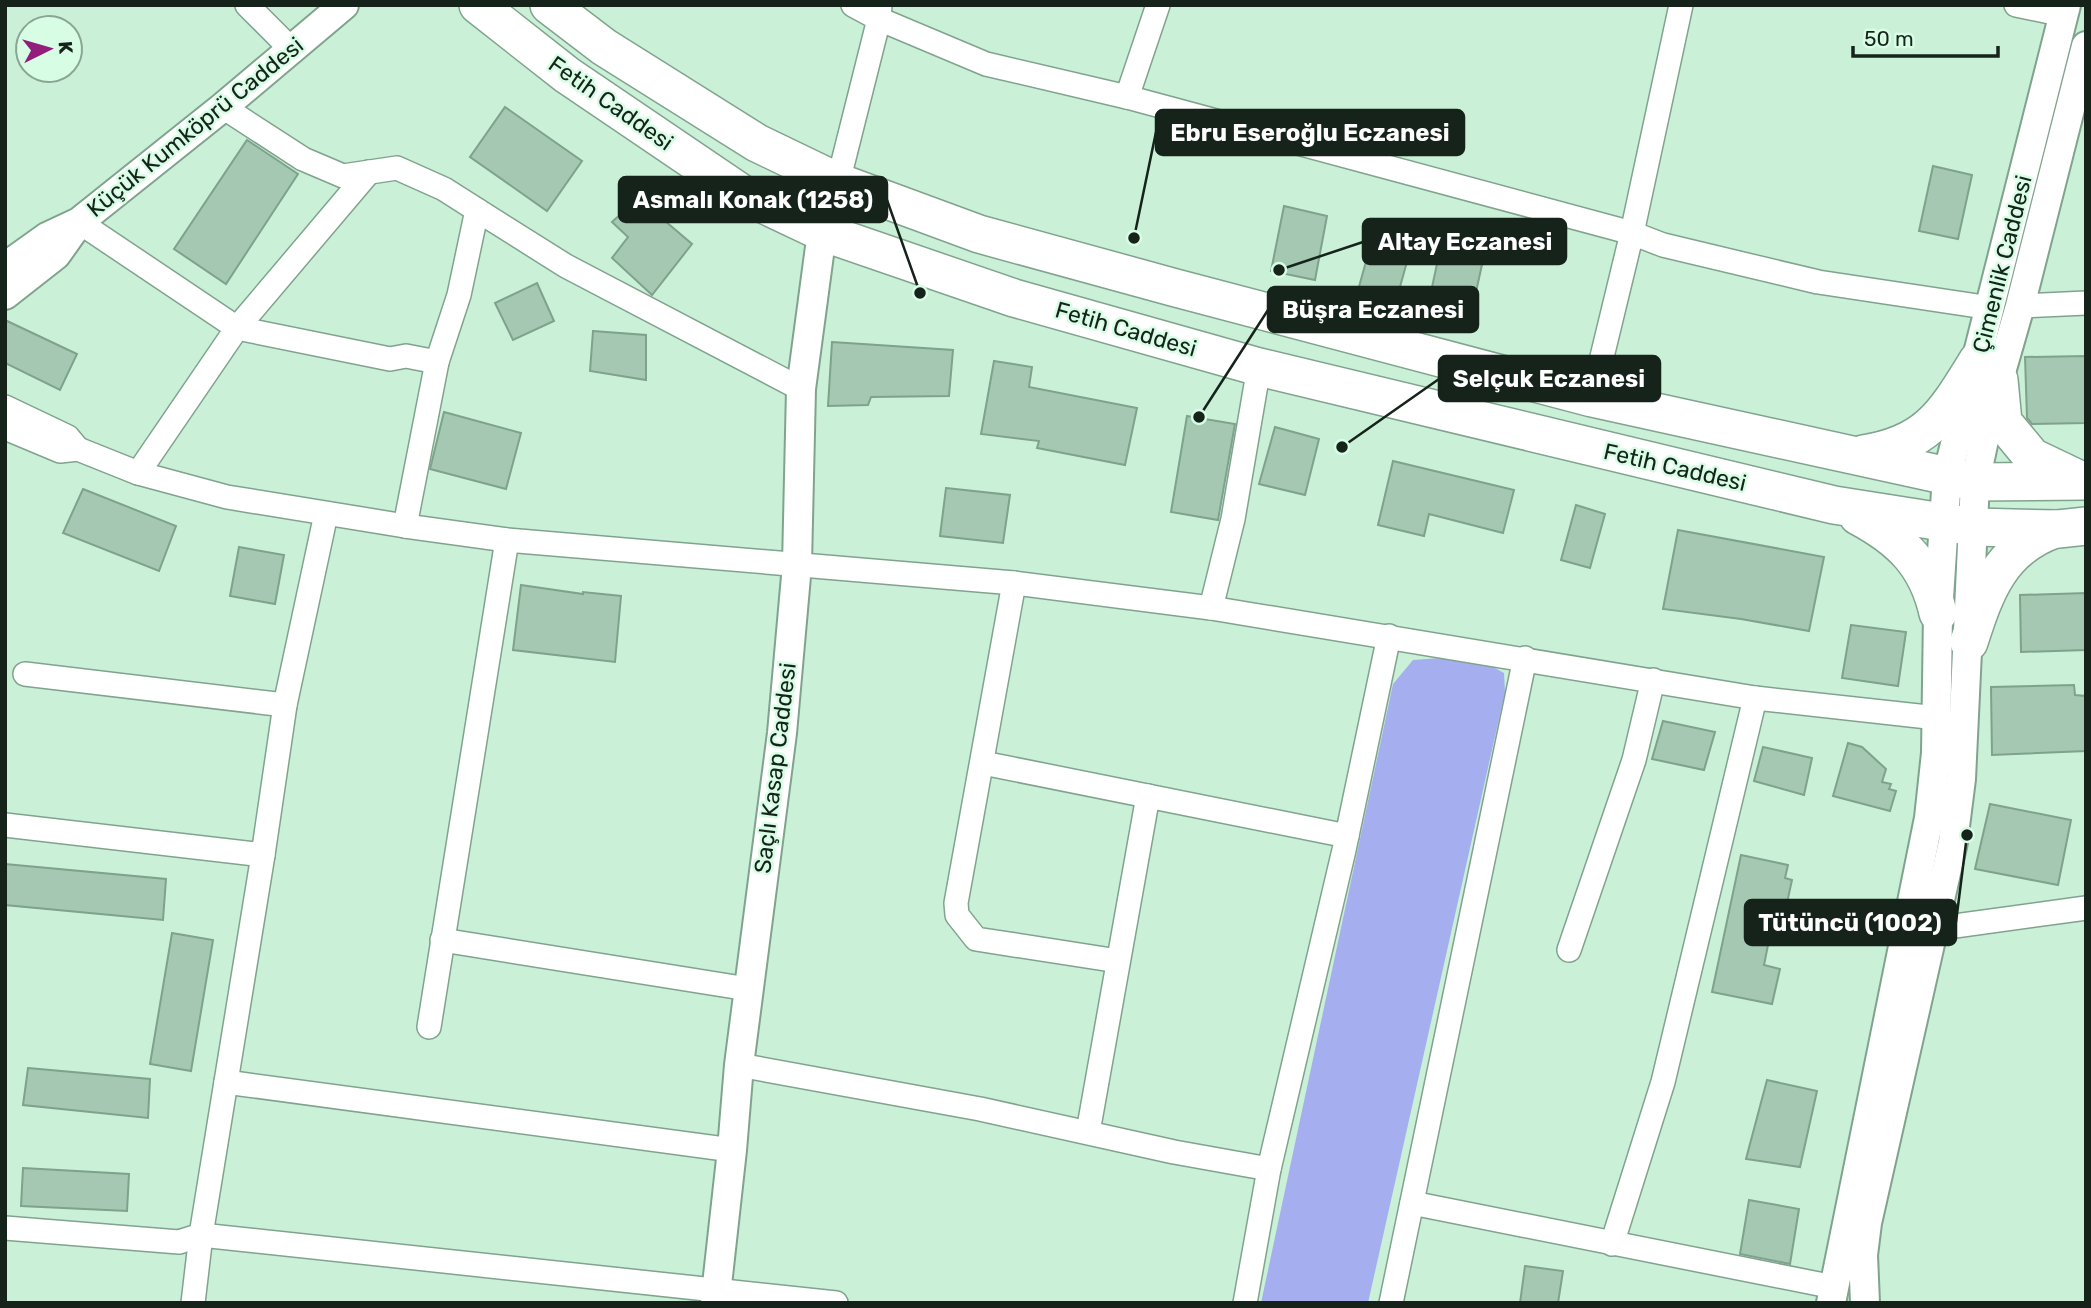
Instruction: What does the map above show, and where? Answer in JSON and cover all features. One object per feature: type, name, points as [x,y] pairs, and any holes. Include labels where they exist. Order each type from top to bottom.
[{"type":"main road","name":"Fetih Caddesi","points":[[478,5],[567,75],[744,195],[822,232],[1014,298],[1259,367],[1834,505],[1958,526],[2072,527]]},
{"type":"main road","name":"Fetih Caddesi","points":[[549,5],[604,47],[757,143],[838,182],[992,237],[1172,288],[1592,398],[1961,479],[2085,481]]},
{"type":"main road","points":[[1837,452],[1860,454],[1888,450],[1914,439],[1988,370],[2003,422],[2032,457],[2085,481]]},
{"type":"main road","points":[[1834,505],[1880,528],[1910,554],[1933,590],[1938,613]]},
{"type":"main road","points":[[1969,642],[1981,604],[1992,581],[2006,562],[2037,536],[2072,527]]},
{"type":"street","points":[[247,5],[291,49]]},
{"type":"street","name":"Küçük Kumköprü Caddesi","points":[[79,222],[223,107],[291,49],[326,14],[344,5]]},
{"type":"street","points":[[326,14],[356,5]]},
{"type":"street","points":[[853,5],[880,12],[986,64],[1127,97],[1632,233],[1663,245],[1818,282],[1991,308]]},
{"type":"street","points":[[1127,97],[1158,5]]},
{"type":"street","points":[[1592,398],[1632,233],[1681,5]]},
{"type":"street","points":[[2016,5],[2065,10]]},
{"type":"street","name":"Çimenlik Caddesi","points":[[1958,526],[1961,479],[1991,407],[1988,370],[1991,308],[2065,10]]},
{"type":"street","points":[[838,182],[880,12]]},
{"type":"street","name":"Çimenlik Caddesi","points":[[1988,370],[2020,306],[2086,46]]},
{"type":"street","points":[[223,107],[303,159],[343,176],[397,168],[444,189],[566,266],[801,389]]},
{"type":"street","points":[[138,473],[237,328],[369,172]]},
{"type":"street","points":[[405,526],[437,362],[459,295],[477,210]]},
{"type":"street","points":[[5,267],[47,237],[79,222]]},
{"type":"street","points":[[5,295],[56,255],[79,222]]},
{"type":"street","points":[[79,222],[237,328],[390,359],[406,356],[437,362]]},
{"type":"street","name":"Saçlı Kasap Caddesi","points":[[716,1296],[739,1065],[782,733],[797,565],[801,389],[822,232]]},
{"type":"street","points":[[2020,306],[2086,303]]},
{"type":"street","points":[[1211,608],[1233,519],[1259,367]]},
{"type":"street","points":[[5,407],[68,438],[78,449],[138,473],[227,497],[326,514],[507,540],[1014,583],[1211,608],[1755,698],[1937,718]]},
{"type":"street","points":[[5,428],[60,451],[78,449]]},
{"type":"street","points":[[193,1303],[201,1235],[285,705],[326,514]]},
{"type":"street","points":[[1412,1203],[1612,1244],[1832,1295],[1927,830],[1933,787],[1937,718],[1938,613],[1958,526]]},
{"type":"street","points":[[1865,1303],[1863,1255],[1867,1223],[1958,811],[1969,642],[1958,526]]},
{"type":"street","points":[[429,1027],[507,540]]},
{"type":"street","points":[[1014,583],[956,903],[957,915],[976,939],[1118,961]]},
{"type":"street","points":[[1245,1303],[1269,1170],[1347,836],[1389,636]]},
{"type":"street","points":[[1391,1303],[1525,658]]},
{"type":"street","points":[[25,674],[285,705]]},
{"type":"street","points":[[1569,950],[1634,760],[1653,680]]},
{"type":"street","points":[[1612,1244],[1663,1082],[1755,698]]},
{"type":"street","points":[[983,762],[1347,836]]},
{"type":"street","points":[[1088,1132],[1148,796]]},
{"type":"street","points":[[5,825],[263,855]]},
{"type":"street","points":[[1933,929],[2086,908]]},
{"type":"street","points":[[442,940],[748,989]]},
{"type":"street","points":[[739,1065],[980,1109],[1269,1170]]},
{"type":"street","points":[[226,1082],[732,1150]]},
{"type":"street","points":[[5,1228],[179,1242],[201,1235],[716,1296],[836,1303]]},
{"type":"shaded area","points":[[1454,657],[1486,663],[1504,673],[1505,692],[1368,1303],[1261,1303],[1393,684],[1413,660]]},
{"type":"building","points":[[505,107],[582,161],[547,211],[470,157]]},
{"type":"building","points":[[247,140],[298,174],[226,284],[174,249]]},
{"type":"building","points":[[1933,166],[1972,175],[1958,239],[1919,231]]},
{"type":"building","points":[[638,198],[692,244],[652,295],[612,258],[628,237],[612,222]]},
{"type":"building","points":[[1284,206],[1327,216],[1315,280],[1271,271]]},
{"type":"building","points":[[1377,222],[1415,233],[1393,312],[1355,301]]},
{"type":"building","points":[[1440,250],[1483,260],[1469,324],[1426,315]]},
{"type":"building","points":[[537,283],[554,321],[513,340],[495,303]]},
{"type":"building","points":[[5,320],[77,354],[60,390],[5,363]]},
{"type":"building","points":[[593,331],[646,335],[646,380],[590,371]]},
{"type":"building","points":[[832,342],[953,350],[949,396],[871,397],[868,405],[828,406]]},
{"type":"building","points":[[2086,356],[2086,423],[2032,424],[2027,418],[2025,357]]},
{"type":"building","points":[[994,361],[1032,367],[1029,387],[1137,408],[1125,465],[1037,448],[1039,441],[981,434]]},
{"type":"building","points":[[444,412],[521,433],[506,489],[430,469]]},
{"type":"building","points":[[1187,416],[1235,424],[1218,520],[1171,512]]},
{"type":"building","points":[[1275,427],[1319,439],[1305,495],[1259,484]]},
{"type":"building","points":[[1393,461],[1514,490],[1503,533],[1429,514],[1424,536],[1378,525]]},
{"type":"building","points":[[946,488],[1010,495],[1003,543],[940,536]]},
{"type":"building","points":[[83,489],[176,526],[159,571],[63,533]]},
{"type":"building","points":[[1576,505],[1605,514],[1590,568],[1561,560]]},
{"type":"building","points":[[1678,530],[1824,557],[1809,631],[1663,609]]},
{"type":"building","points":[[239,547],[284,555],[275,604],[230,596]]},
{"type":"building","points":[[521,585],[583,594],[621,596],[615,662],[513,650]]},
{"type":"building","points":[[2086,593],[2086,650],[2021,652],[2020,595]]},
{"type":"building","points":[[1851,625],[1906,632],[1898,686],[1842,678]]},
{"type":"building","points":[[2074,685],[2075,695],[2086,696],[2086,751],[1992,755],[1991,687]]},
{"type":"building","points":[[1663,721],[1715,732],[1704,770],[1652,759]]},
{"type":"building","points":[[1848,743],[1862,747],[1886,769],[1882,782],[1891,784],[1889,789],[1896,791],[1890,811],[1833,796]]},
{"type":"building","points":[[1763,747],[1812,758],[1804,795],[1754,781]]},
{"type":"building","points":[[1990,804],[2071,820],[2058,885],[1975,869]]},
{"type":"building","points":[[1741,855],[1788,865],[1785,878],[1792,880],[1785,912],[1775,910],[1764,965],[1780,969],[1772,1004],[1712,992]]},
{"type":"building","points":[[5,864],[166,879],[163,920],[5,905]]},
{"type":"building","points":[[172,933],[213,940],[191,1071],[150,1064]]},
{"type":"building","points":[[28,1068],[150,1079],[148,1118],[23,1105]]},
{"type":"building","points":[[1767,1080],[1817,1091],[1800,1167],[1746,1159]]},
{"type":"building","points":[[23,1168],[129,1174],[127,1211],[21,1206]]},
{"type":"building","points":[[1749,1200],[1799,1209],[1790,1264],[1740,1254]]},
{"type":"building","points":[[1525,1266],[1563,1271],[1558,1303],[1520,1303]]},
{"type":"place","name":"Ebru Eseroğlu Eczanesi","points":[[1134,238]]},
{"type":"place","name":"Altay Eczanesi","points":[[1279,270]]},
{"type":"place","name":"Asmalı Konak (1258)","points":[[920,293]]},
{"type":"place","name":"Büşra Eczanesi","points":[[1199,417]]},
{"type":"place","name":"Selçuk Eczanesi","points":[[1342,447]]},
{"type":"place","name":"Tütüncü (1002)","points":[[1967,835]]}]
